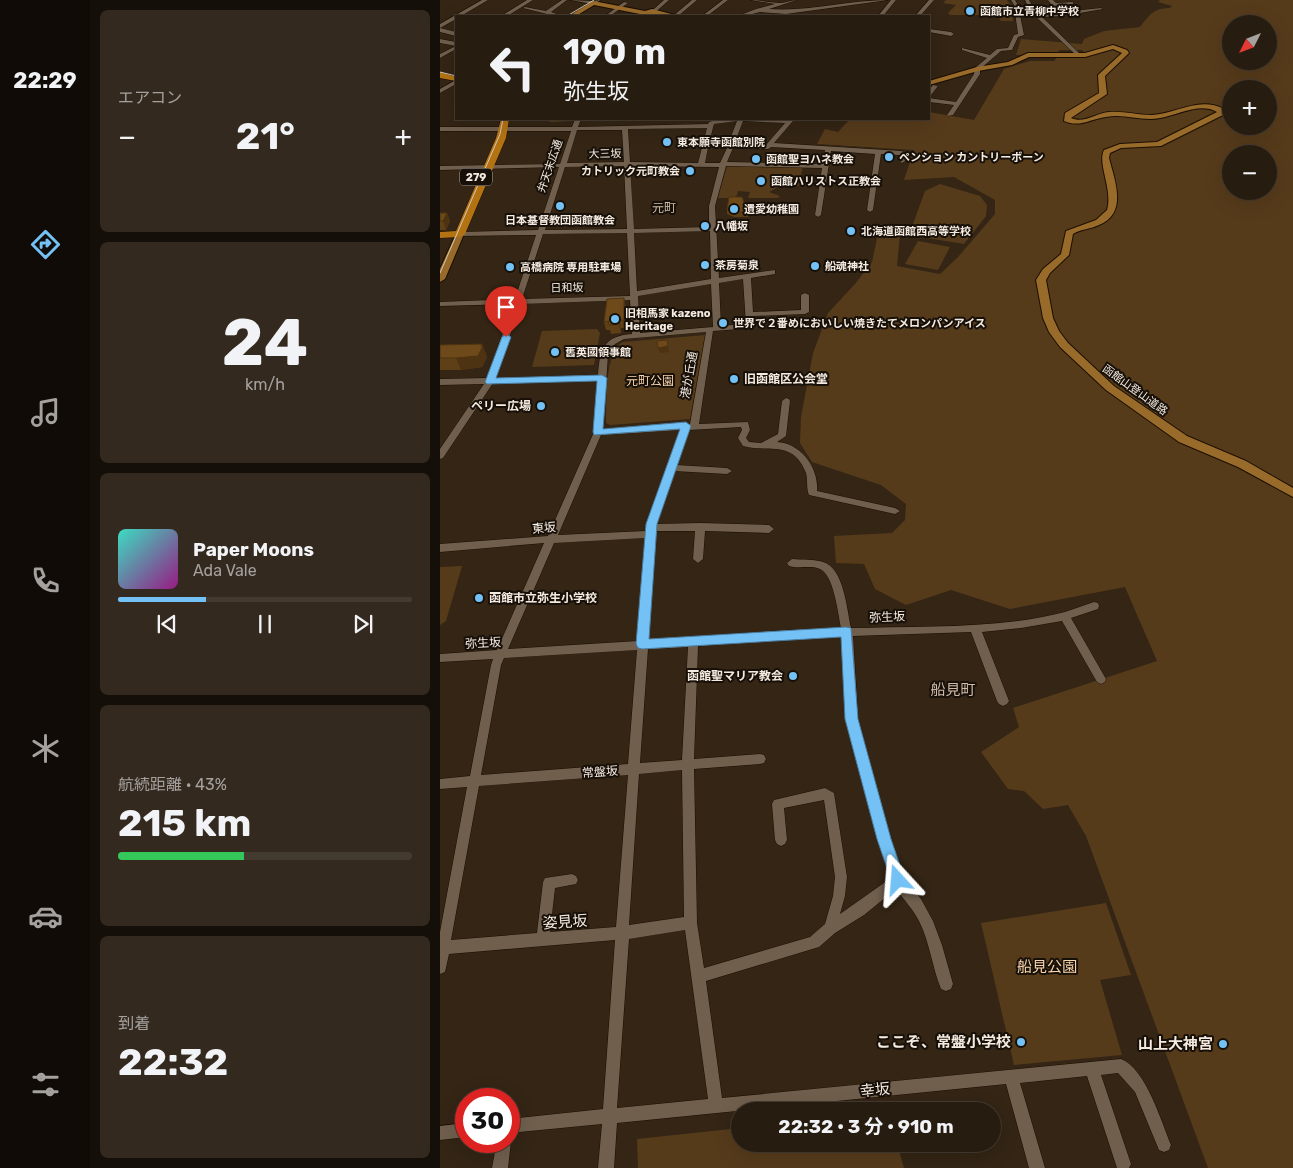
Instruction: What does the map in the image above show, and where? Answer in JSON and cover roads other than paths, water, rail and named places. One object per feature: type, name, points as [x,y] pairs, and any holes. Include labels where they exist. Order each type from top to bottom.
[{"type":"highway","points":[[440,70],[455,75]]},
{"type":"highway","points":[[440,75],[455,80]]},
{"type":"highway","name":"279","points":[[450,234],[484,167],[498,127]]},
{"type":"main road","points":[[612,0],[651,8],[650,14]]},
{"type":"main road","points":[[573,15],[593,1]]},
{"type":"main road","points":[[564,15],[593,1],[619,8],[663,15]]},
{"type":"main road","name":"函館山登山道路","points":[[932,84],[978,69],[1010,64],[1028,55],[1095,53],[1113,48],[1121,49],[1126,53],[1102,75],[1101,80],[1104,91],[1100,97],[1068,115],[1067,119],[1085,122],[1110,114],[1153,117],[1168,115],[1195,106],[1210,106],[1219,108],[1222,111],[1221,114],[1202,124],[1158,144],[1120,146],[1107,152],[1106,158],[1114,195],[1111,213],[1101,222],[1075,229],[1069,233],[1064,255],[1046,271],[1041,280],[1044,303],[1054,332],[1074,355],[1110,388],[1183,439],[1242,464],[1293,493]]},
{"type":"main road","points":[[440,260],[450,234]]},
{"type":"main road","points":[[440,279],[450,234]]},
{"type":"street","points":[[460,15],[486,0]]},
{"type":"street","points":[[506,15],[531,0]]},
{"type":"street","points":[[546,13],[565,0]]},
{"type":"street","points":[[572,0],[593,1]]},
{"type":"street","points":[[650,14],[667,0]]},
{"type":"street","points":[[677,15],[695,0]]},
{"type":"street","points":[[705,15],[726,0]]},
{"type":"street","points":[[753,0],[783,2]]},
{"type":"street","points":[[743,15],[759,0]]},
{"type":"street","points":[[743,15],[795,0]]},
{"type":"street","points":[[758,10],[773,14],[886,0]]},
{"type":"street","points":[[881,15],[894,0]]},
{"type":"street","points":[[918,15],[932,0]]},
{"type":"street","points":[[950,115],[977,74],[978,69],[999,50],[1010,48],[1016,36],[1021,35],[1016,5],[1013,0]]},
{"type":"street","points":[[1027,0],[1032,10],[1078,54]]},
{"type":"street","points":[[1050,0],[1062,14]]},
{"type":"street","points":[[608,15],[626,3]]},
{"type":"street","points":[[1055,5],[1071,3]]},
{"type":"street","points":[[1031,6],[1044,16],[1101,9]]},
{"type":"street","points":[[525,8],[557,15]]},
{"type":"street","points":[[819,8],[824,14]]},
{"type":"street","points":[[440,18],[455,17]]},
{"type":"street","points":[[440,28],[455,18]]},
{"type":"street","points":[[440,28],[455,34]]},
{"type":"street","points":[[930,30],[951,34]]},
{"type":"street","points":[[440,41],[455,45]]},
{"type":"street","points":[[440,56],[455,46]]},
{"type":"street","points":[[964,49],[991,57]]},
{"type":"street","points":[[440,91],[455,81]]},
{"type":"street","points":[[930,100],[957,104]]},
{"type":"street","name":"弁天末広通","points":[[440,456],[490,382],[578,120]]},
{"type":"street","points":[[615,128],[620,120]]},
{"type":"street","points":[[665,127],[669,120]]},
{"type":"street","points":[[693,126],[697,120]]},
{"type":"street","points":[[701,165],[710,126],[716,120],[790,120]]},
{"type":"street","points":[[768,146],[790,120]]},
{"type":"street","name":"港が丘通","points":[[606,1168],[651,531],[670,468],[690,426],[713,329],[716,281],[712,206],[723,165],[740,121]]},
{"type":"street","points":[[440,129],[710,126]]},
{"type":"street","points":[[440,134],[498,127]]},
{"type":"street","points":[[625,128],[636,336]]},
{"type":"street","points":[[707,145],[828,148],[902,153],[902,161]]},
{"type":"street","points":[[818,216],[828,148]]},
{"type":"street","points":[[870,210],[878,152]]},
{"type":"street","name":"大三坂","points":[[440,168],[627,164],[825,166]]},
{"type":"street","points":[[450,234],[714,229]]},
{"type":"street","name":"日和坂","points":[[440,304],[634,296],[772,272]]},
{"type":"street","points":[[440,966],[442,947],[499,654],[598,432],[604,355],[607,348],[616,340],[636,336],[750,326],[748,277]]},
{"type":"street","points":[[750,314],[806,312],[805,295]]},
{"type":"street","points":[[440,382],[602,378]]},
{"type":"street","points":[[760,446],[782,436],[786,401]]},
{"type":"street","points":[[598,432],[745,424],[746,430],[742,438],[743,441],[760,446],[784,446],[797,454],[811,472],[814,485],[812,493],[895,511]]},
{"type":"street","points":[[670,468],[727,471]]},
{"type":"street","points":[[698,559],[700,527]]},
{"type":"street","name":"東坂","points":[[440,548],[549,541],[700,527],[769,529]]},
{"type":"street","points":[[792,563],[822,565],[829,570],[836,581],[846,631],[852,719],[884,839],[903,891],[919,906],[931,933],[946,984]]},
{"type":"street","name":"弥生坂","points":[[440,658],[846,631],[975,628],[1021,624],[1065,616],[1094,606]]},
{"type":"street","points":[[1065,616],[1101,679]]},
{"type":"street","points":[[975,628],[1003,701]]},
{"type":"street","points":[[693,642],[688,765],[692,923],[716,1106]]},
{"type":"street","name":"常盤坂","points":[[440,784],[760,760]]},
{"type":"street","points":[[781,840],[778,804],[826,793],[830,797],[841,877],[839,896],[830,928]]},
{"type":"street","points":[[543,940],[549,882],[572,880]]},
{"type":"street","points":[[700,976],[814,942],[830,928],[859,910],[898,880]]},
{"type":"street","name":"姿見坂","points":[[442,947],[622,934],[692,923]]},
{"type":"street","name":"幸坂","points":[[520,1125],[1121,1066],[1140,1087],[1164,1146]]},
{"type":"street","points":[[1092,1069],[1123,1164]]},
{"type":"street","points":[[1011,1077],[1037,1168]]},
{"type":"street","points":[[440,1133],[455,1131]]},
{"type":"street","points":[[500,1168],[502,1153]]},
{"type":"tram line","points":[[569,15],[594,0]]},
{"type":"tram line","points":[[440,72],[455,76]]},
{"type":"tram line","points":[[440,273],[500,134],[503,120]]},
{"type":"place","name":"函館市立青柳中学校","points":[[970,11]]},
{"type":"place","name":"東本願寺函館別院","points":[[667,142]]},
{"type":"place","name":"ペンション カントリーボーン","points":[[889,157]]},
{"type":"place","name":"函館聖ヨハネ教会","points":[[756,159]]},
{"type":"place","name":"カトリック元町教会","points":[[690,171]]},
{"type":"place","name":"函館ハリストス正教会","points":[[761,181]]},
{"type":"place","name":"日本基督教団函館教会","points":[[560,206]]},
{"type":"place","name":"遺愛幼稚園","points":[[734,209]]},
{"type":"place","name":"八幡坂","points":[[705,226]]},
{"type":"place","name":"北海道函館西高等学校","points":[[851,231]]},
{"type":"place","name":"茶房菊泉","points":[[705,265]]},
{"type":"place","name":"船魂神社","points":[[815,266]]},
{"type":"place","name":"高橋病院 専用駐車場","points":[[510,267]]},
{"type":"place","name":"旧相馬家 kazeno Heritage","points":[[615,319]]},
{"type":"place","name":"世界で２番めにおいしい焼きたてメロンパンアイス","points":[[723,323]]},
{"type":"place","name":"舊英國領事館","points":[[555,352]]},
{"type":"place","name":"旧函館区公会堂","points":[[734,379]]},
{"type":"place","name":"ペリー広場","points":[[541,406]]},
{"type":"place","name":"函館市立弥生小学校","points":[[479,598]]},
{"type":"place","name":"函館聖マリア教会","points":[[793,676]]},
{"type":"place","name":"ここぞ、常盤小学校","points":[[1021,1042]]},
{"type":"place","name":"山上大神宮","points":[[1223,1044]]},
{"type":"district","name":"元町","points":[[664,208]]},
{"type":"district","name":"船見町","points":[[953,690]]},
{"type":"park label","name":"元町公園","points":[[650,381]]},
{"type":"park label","name":"船見公園","points":[[1047,967]]}]
